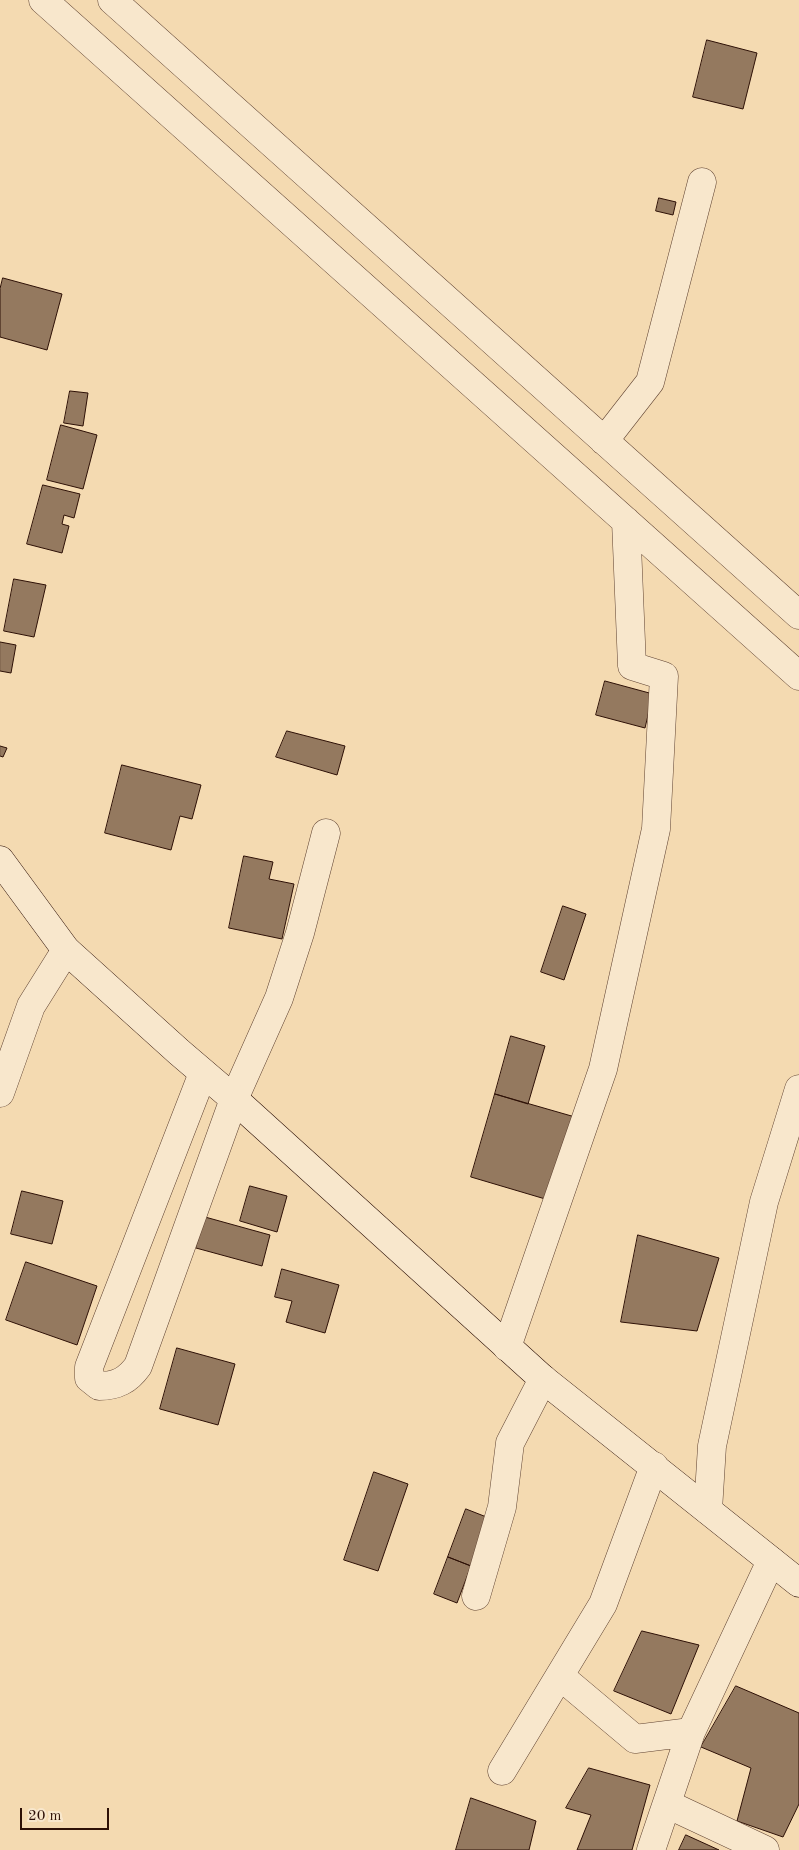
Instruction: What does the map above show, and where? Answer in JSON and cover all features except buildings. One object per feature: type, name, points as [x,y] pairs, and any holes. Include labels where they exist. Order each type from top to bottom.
[{"type":"street","points":[[43,0],[799,676]]},
{"type":"street","points":[[112,0],[799,615]]},
{"type":"street","points":[[604,441],[650,382],[702,182]]},
{"type":"street","points":[[507,1347],[603,1069],[656,829],[664,676],[632,666],[626,520]]},
{"type":"street","points":[[203,1073],[89,1367],[89,1378],[92,1382],[106,1386],[122,1382],[131,1376],[138,1366],[234,1099],[279,998],[300,934],[326,833]]},
{"type":"street","points":[[0,860],[66,950],[234,1099],[543,1380],[654,1466],[799,1583]]},
{"type":"street","points":[[0,1093],[31,1006],[66,950]]},
{"type":"street","points":[[708,1510],[712,1446],[764,1202],[799,1089]]},
{"type":"street","points":[[476,1596],[502,1507],[510,1443],[543,1380]]},
{"type":"street","points":[[502,1771],[603,1604],[654,1466]]},
{"type":"street","points":[[651,1850],[690,1732],[771,1561]]},
{"type":"street","points":[[560,1676],[635,1739],[690,1732]]},
{"type":"street","points":[[667,1804],[765,1850]]}]
